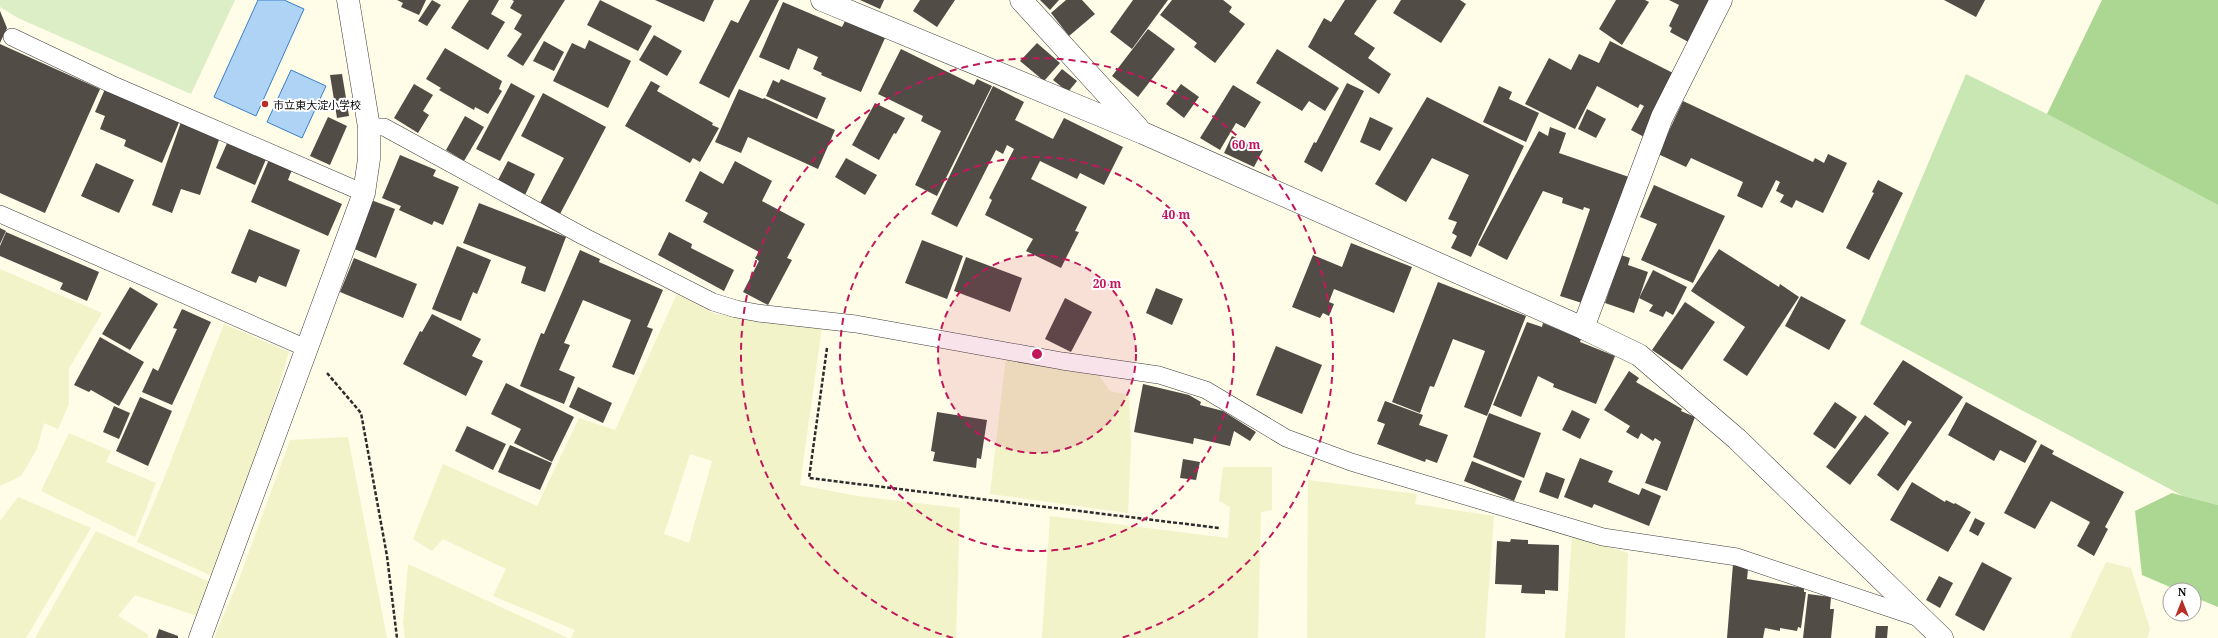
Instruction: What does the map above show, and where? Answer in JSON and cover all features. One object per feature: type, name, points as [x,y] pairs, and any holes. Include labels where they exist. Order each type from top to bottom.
[{"type":"street","points":[[200,638],[364,193],[369,159],[369,127],[348,0]]},
{"type":"street","points":[[822,0],[1143,133],[1583,328],[1639,355],[1737,439],[1919,618],[1942,638]]},
{"type":"street","points":[[1021,0],[1143,133]]},
{"type":"street","points":[[1583,328],[1662,118],[1721,0]]},
{"type":"lane","points":[[12,37],[119,87],[364,193]]},
{"type":"lane","points":[[369,127],[384,127],[582,236],[713,302],[736,309],[758,313],[856,324],[1062,361],[1159,375],[1206,390],[1286,438],[1352,462],[1603,537],[1737,557],[1919,618]]},
{"type":"lane","points":[[0,214],[306,348]]},
{"type":"path","points":[[831,321],[808,478],[1220,528]]},
{"type":"path","points":[[306,348],[361,412],[387,556],[397,638]]},
{"type":"green space","points":[[0,0],[235,0],[191,94],[18,18],[0,7]]},
{"type":"green space","points":[[2102,0],[2218,0],[2218,205],[2047,114]]},
{"type":"green space","points":[[1966,74],[2047,114],[2218,205],[2218,505],[2183,496],[1860,324]]},
{"type":"green space","points":[[0,269],[102,313],[69,368],[69,404],[58,429],[44,423],[37,449],[21,476],[0,486]]},
{"type":"green space","points":[[677,294],[715,314],[822,327],[800,485],[857,496],[960,508],[956,638],[571,638],[575,630],[493,596],[506,569],[443,539],[432,551],[413,539],[443,464],[537,506],[579,418],[615,430]],"holes":[[[690,454],[712,461],[689,543],[664,534]]]},
{"type":"green space","points":[[224,324],[289,352],[243,504],[212,576],[137,542],[163,481]]},
{"type":"green space","points":[[1006,356],[1099,375],[1110,391],[1129,395],[1131,446],[1128,513],[990,494]]},
{"type":"green space","points":[[69,433],[111,451],[106,462],[156,483],[135,537],[41,491]]},
{"type":"green space","points":[[348,437],[387,638],[214,638],[239,579],[290,440]]},
{"type":"green space","points":[[1223,467],[1272,467],[1272,510],[1261,512],[1258,638],[1042,638],[1050,516],[1228,538],[1230,507],[1219,501]]},
{"type":"green space","points":[[1308,480],[1417,494],[1415,504],[1494,516],[1485,638],[1307,638]]},
{"type":"green space","points":[[2172,493],[2218,505],[2218,607],[2202,600],[2202,582],[2162,582],[2162,584],[2142,575],[2135,511]]},
{"type":"green space","points":[[18,497],[91,528],[26,638],[0,638],[0,521]]},
{"type":"green space","points":[[96,531],[212,583],[197,616],[135,595],[118,616],[149,635],[147,638],[35,638]]},
{"type":"green space","points":[[1572,536],[1628,553],[1625,638],[1565,638]]},
{"type":"green space","points":[[2106,562],[2131,568],[2150,629],[2147,638],[2070,638]]},
{"type":"green space","points":[[408,564],[568,638],[405,638],[403,623]]},
{"type":"water","points":[[258,0],[284,0],[304,9],[256,116],[214,97]]},
{"type":"water","points":[[291,70],[326,86],[302,138],[267,122]]},
{"type":"building","points":[[397,0],[426,0],[419,15],[401,7],[403,3]]},
{"type":"building","points":[[432,0],[441,5],[427,26],[418,21]]},
{"type":"building","points":[[469,0],[499,0],[491,14],[505,22],[488,50],[451,28]]},
{"type":"building","points":[[512,0],[565,0],[523,66],[507,56],[522,34],[514,29],[522,15],[510,8],[514,1]]},
{"type":"building","points":[[600,0],[652,26],[638,51],[587,25]]},
{"type":"building","points":[[655,0],[714,0],[704,22]]},
{"type":"building","points":[[750,0],[779,0],[729,98],[699,83],[731,20],[738,23]]},
{"type":"building","points":[[860,0],[884,0],[880,9]]},
{"type":"building","points":[[920,0],[955,0],[937,27],[913,11]]},
{"type":"building","points":[[1040,0],[1059,0],[1050,10]]},
{"type":"building","points":[[1066,0],[1082,0],[1095,14],[1069,36],[1051,13]]},
{"type":"building","points":[[1133,0],[1168,0],[1132,49],[1110,32]]},
{"type":"building","points":[[1172,0],[1223,0],[1232,7],[1229,12],[1245,24],[1215,63],[1194,47],[1197,43],[1160,15]]},
{"type":"building","points":[[1345,0],[1377,0],[1354,34],[1375,48],[1368,58],[1391,74],[1379,94],[1308,47],[1324,18],[1331,22]]},
{"type":"building","points":[[1401,0],[1460,0],[1466,4],[1441,43],[1393,13]]},
{"type":"building","points":[[1616,0],[1645,0],[1649,2],[1622,45],[1599,29]]},
{"type":"building","points":[[1669,0],[1715,0],[1692,44],[1670,32],[1672,28],[1669,26],[1679,5]]},
{"type":"building","points":[[1944,0],[1985,0],[1976,17]]},
{"type":"building","points":[[783,2],[842,27],[845,21],[885,38],[861,92],[821,75],[822,73],[813,69],[818,57],[798,48],[789,70],[759,57]]},
{"type":"building","points":[[0,11],[7,28],[0,43]]},
{"type":"building","points":[[1148,29],[1175,49],[1138,97],[1112,76]]},
{"type":"building","points":[[654,35],[682,51],[667,76],[639,60]]},
{"type":"building","points":[[589,40],[631,61],[608,108],[553,81],[572,43],[585,49]]},
{"type":"building","points":[[544,41],[564,52],[554,71],[533,61]]},
{"type":"building","points":[[1610,41],[1673,73],[1646,138],[1631,130],[1644,106],[1640,104],[1638,108],[1597,86],[1575,129],[1525,104],[1549,58],[1571,70],[1579,54],[1599,63]]},
{"type":"building","points":[[1037,43],[1060,63],[1044,81],[1020,61]]},
{"type":"building","points":[[0,44],[100,89],[45,213],[0,193]]},
{"type":"building","points":[[445,48],[502,81],[499,89],[502,91],[488,114],[475,107],[474,110],[439,90],[441,88],[426,79]]},
{"type":"building","points":[[901,49],[974,85],[977,79],[992,86],[937,196],[915,185],[941,131],[921,121],[923,116],[878,94]]},
{"type":"building","points":[[1277,49],[1339,88],[1325,111],[1309,101],[1302,111],[1256,83]]},
{"type":"building","points":[[1062,69],[1077,81],[1068,92],[1053,80]]},
{"type":"building","points":[[342,74],[349,116],[337,118],[330,75]]},
{"type":"building","points":[[781,79],[826,98],[817,119],[766,96],[773,80],[779,83]]},
{"type":"building","points":[[651,81],[660,86],[657,91],[713,123],[712,125],[719,128],[700,162],[693,158],[690,163],[625,126]]},
{"type":"building","points":[[511,83],[535,96],[500,161],[476,149]]},
{"type":"building","points":[[1347,83],[1364,91],[1322,172],[1304,162],[1314,142],[1316,143]]},
{"type":"building","points":[[414,84],[433,95],[423,111],[429,115],[418,133],[394,118]]},
{"type":"building","points":[[1181,84],[1199,97],[1184,118],[1166,104]]},
{"type":"building","points":[[1233,85],[1261,102],[1245,128],[1236,123],[1220,150],[1200,138]]},
{"type":"building","points":[[993,86],[1024,102],[1015,120],[1053,139],[1064,118],[1123,147],[1104,185],[1080,173],[1077,179],[1040,161],[1031,179],[1087,207],[1075,231],[1079,232],[1061,268],[1026,251],[1033,239],[985,215],[992,200],[989,198],[1014,149],[1007,145],[1003,154],[996,150],[957,227],[931,214]]},
{"type":"building","points":[[1499,86],[1512,92],[1509,99],[1539,113],[1526,142],[1483,122]]},
{"type":"building","points":[[105,89],[180,120],[162,163],[124,146],[126,140],[100,129],[105,116],[95,112]]},
{"type":"building","points":[[739,89],[763,99],[764,98],[835,130],[818,169],[748,137],[741,153],[715,142]]},
{"type":"building","points":[[543,93],[606,127],[560,214],[540,203],[564,158],[521,136]]},
{"type":"building","points":[[1427,97],[1524,146],[1471,257],[1451,248],[1457,236],[1452,233],[1457,222],[1448,219],[1469,175],[1432,158],[1406,202],[1375,184]]},
{"type":"building","points":[[1683,101],[1813,162],[1815,158],[1824,163],[1828,154],[1847,163],[1823,213],[1796,200],[1792,208],[1780,202],[1784,195],[1776,191],[1780,182],[1776,180],[1762,208],[1737,196],[1743,182],[1691,158],[1686,167],[1658,154]]},
{"type":"building","points":[[875,103],[905,118],[896,134],[894,133],[879,160],[852,145]]},
{"type":"building","points":[[1587,109],[1606,119],[1596,138],[1578,129]]},
{"type":"building","points":[[465,116],[484,127],[464,161],[446,150]]},
{"type":"building","points":[[328,117],[347,126],[330,165],[310,156]]},
{"type":"building","points":[[1370,117],[1393,128],[1380,151],[1360,142]]},
{"type":"building","points":[[181,122],[220,137],[200,195],[181,189],[172,213],[152,205]]},
{"type":"building","points":[[1550,127],[1566,133],[1559,153],[1629,177],[1585,304],[1560,296],[1590,209],[1584,207],[1583,210],[1562,203],[1563,198],[1543,191],[1507,260],[1478,245],[1539,131],[1548,136]]},
{"type":"building","points":[[1232,136],[1263,150],[1254,167],[1224,153]]},
{"type":"building","points":[[228,141],[267,157],[255,185],[216,168]]},
{"type":"building","points":[[400,155],[436,170],[433,176],[459,187],[443,225],[434,221],[432,225],[399,210],[401,206],[382,198]]},
{"type":"building","points":[[270,157],[293,167],[288,180],[342,204],[328,236],[251,202]]},
{"type":"building","points":[[846,158],[877,175],[865,195],[835,177]]},
{"type":"building","points":[[508,161],[535,174],[525,195],[498,180]]},
{"type":"building","points":[[735,161],[772,181],[762,201],[805,224],[787,258],[792,260],[768,305],[743,292],[759,261],[755,258],[759,252],[703,222],[708,213],[685,201],[700,171],[723,184]]},
{"type":"building","points":[[96,163],[134,180],[119,213],[81,196]]},
{"type":"building","points":[[1878,180],[1903,193],[1869,260],[1846,248],[1874,193],[1872,192]]},
{"type":"building","points":[[1654,185],[1725,216],[1693,283],[1641,260],[1657,224],[1640,217]]},
{"type":"building","points":[[371,200],[395,209],[376,258],[352,248]]},
{"type":"building","points":[[479,203],[566,237],[545,292],[521,283],[526,267],[463,243]]},
{"type":"building","points":[[0,228],[6,231],[0,244]]},
{"type":"building","points":[[249,229],[300,250],[286,287],[259,276],[256,283],[231,273]]},
{"type":"building","points":[[6,232],[99,272],[87,301],[60,289],[63,283],[0,256],[0,246]]},
{"type":"building","points":[[669,232],[692,244],[691,248],[734,270],[724,291],[658,255]]},
{"type":"building","points":[[922,240],[963,256],[947,299],[905,283]]},
{"type":"building","points":[[1351,243],[1412,267],[1394,313],[1334,289],[1329,302],[1334,304],[1329,316],[1323,313],[1320,318],[1292,307],[1313,255],[1342,267]]},
{"type":"building","points":[[457,246],[491,260],[477,294],[473,292],[461,321],[432,309]]},
{"type":"building","points":[[1719,249],[1779,287],[1780,284],[1799,297],[1747,376],[1723,360],[1745,327],[1691,291]]},
{"type":"building","points":[[580,250],[600,259],[599,262],[663,290],[647,327],[653,329],[634,375],[612,367],[631,320],[583,300],[564,343],[570,345],[559,370],[575,377],[564,404],[520,386],[541,333],[544,334]]},
{"type":"building","points":[[1621,255],[1630,258],[1628,265],[1648,272],[1634,313],[1605,303]]},
{"type":"building","points":[[966,257],[1022,278],[1010,312],[954,291]]},
{"type":"building","points":[[354,258],[417,284],[403,318],[340,292]]},
{"type":"building","points":[[1653,270],[1687,287],[1673,315],[1666,311],[1663,317],[1649,311],[1653,305],[1639,298]]},
{"type":"building","points":[[1438,282],[1526,316],[1487,416],[1464,407],[1485,351],[1453,339],[1434,387],[1430,386],[1420,413],[1392,402]]},
{"type":"building","points":[[130,287],[158,304],[130,350],[102,334]]},
{"type":"building","points":[[1156,288],[1183,299],[1172,325],[1146,313]]},
{"type":"building","points":[[1801,296],[1846,320],[1829,350],[1785,326]]},
{"type":"building","points":[[1065,298],[1092,312],[1071,352],[1045,339]]},
{"type":"building","points":[[1685,302],[1715,322],[1682,370],[1652,350]]},
{"type":"building","points":[[182,309],[211,322],[172,405],[142,392],[153,368],[158,371],[177,329],[173,328]]},
{"type":"building","points":[[432,314],[481,339],[472,356],[483,361],[466,396],[403,364],[420,331],[422,332]]},
{"type":"building","points":[[1527,322],[1542,327],[1543,323],[1581,339],[1580,342],[1615,356],[1596,404],[1553,387],[1554,384],[1538,376],[1521,417],[1493,405]]},
{"type":"building","points":[[100,337],[144,362],[119,406],[91,390],[89,392],[74,385]]},
{"type":"building","points":[[1276,346],[1322,365],[1302,414],[1256,395]]},
{"type":"building","points":[[1903,360],[1963,397],[1898,491],[1877,475],[1912,422],[1908,420],[1905,426],[1873,404]]},
{"type":"building","points":[[1629,371],[1639,378],[1636,382],[1682,409],[1681,411],[1695,417],[1667,491],[1645,483],[1661,442],[1655,438],[1653,441],[1641,433],[1638,439],[1626,432],[1630,426],[1604,410]]},
{"type":"building","points":[[506,383],[574,417],[552,462],[514,443],[521,429],[491,414]]},
{"type":"building","points":[[1143,384],[1189,395],[1201,402],[1200,405],[1223,411],[1256,432],[1250,441],[1234,431],[1230,446],[1194,438],[1193,444],[1134,432]]},
{"type":"building","points":[[578,387],[612,403],[603,423],[569,407]]},
{"type":"building","points":[[140,397],[172,411],[148,466],[116,451]]},
{"type":"building","points":[[1385,401],[1423,415],[1419,425],[1448,435],[1437,463],[1426,459],[1425,462],[1377,444],[1385,424],[1377,421]]},
{"type":"building","points":[[1835,402],[1857,417],[1835,449],[1813,434]]},
{"type":"building","points":[[1966,402],[2037,441],[2025,463],[2000,450],[1994,461],[1948,435]]},
{"type":"building","points":[[114,406],[130,413],[119,439],[103,432]]},
{"type":"building","points":[[1572,410],[1590,419],[1580,439],[1562,430]]},
{"type":"building","points":[[937,412],[987,420],[981,459],[977,458],[976,468],[933,461],[935,452],[931,451]]},
{"type":"building","points":[[1489,413],[1541,433],[1524,478],[1473,457]]},
{"type":"building","points":[[1865,415],[1889,433],[1850,485],[1826,467]]},
{"type":"building","points":[[467,426],[506,444],[493,470],[455,451]]},
{"type":"building","points":[[2041,444],[2054,451],[2052,454],[2124,492],[2105,527],[2108,529],[2094,556],[2077,546],[2090,522],[2051,501],[2035,529],[2004,513]]},
{"type":"building","points":[[510,445],[552,463],[540,490],[498,472]]},
{"type":"building","points":[[1580,458],[1613,471],[1608,482],[1639,495],[1642,488],[1661,496],[1649,526],[1594,504],[1592,508],[1564,497]]},
{"type":"building","points":[[1183,459],[1200,462],[1196,480],[1180,478]]},
{"type":"building","points":[[1472,461],[1522,481],[1514,501],[1464,481]]},
{"type":"building","points":[[1546,472],[1565,479],[1558,499],[1539,492]]},
{"type":"building","points":[[1912,482],[1945,502],[1946,500],[1954,504],[1955,503],[1971,512],[1948,552],[1890,520]]},
{"type":"building","points":[[1975,518],[1985,523],[1978,536],[1969,531]]},
{"type":"building","points":[[1511,539],[1528,540],[1528,544],[1559,545],[1558,591],[1545,590],[1545,594],[1521,593],[1522,585],[1495,584],[1497,541],[1510,542]]},
{"type":"building","points":[[1982,562],[2012,578],[1984,631],[1955,615]]},
{"type":"building","points":[[1733,564],[1748,569],[1747,579],[1804,588],[1804,592],[1806,592],[1801,628],[1798,627],[1797,631],[1780,628],[1780,631],[1765,628],[1763,638],[1727,638]]},
{"type":"building","points":[[1939,576],[1953,583],[1940,608],[1926,600]]},
{"type":"building","points":[[1808,594],[1831,597],[1830,609],[1834,609],[1831,638],[1803,638]]},
{"type":"building","points":[[1876,626],[1888,626],[1887,638],[1875,638]]},
{"type":"building","points":[[159,629],[178,636],[178,638],[156,638]]},
{"type":"place","name":"市立東大淀小学校","points":[[265,104]]}]
